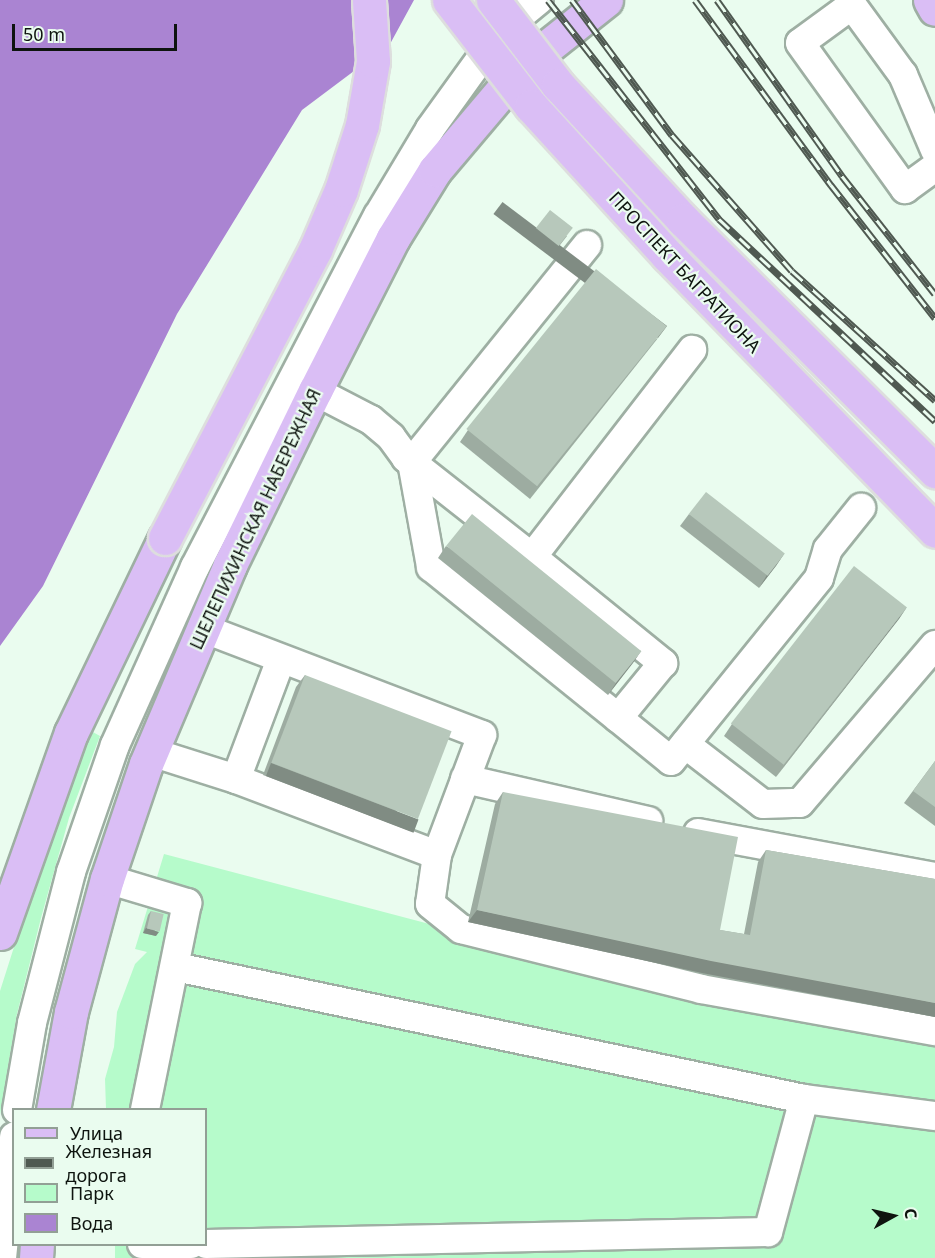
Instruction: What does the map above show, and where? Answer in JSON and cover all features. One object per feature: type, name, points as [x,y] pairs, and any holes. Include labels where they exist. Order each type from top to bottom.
[{"type":"main road","points":[[0,933],[71,733],[165,538],[315,250],[340,190],[362,125],[373,61],[369,0]]},
{"type":"main road","name":"ПРОСПЕКТ БАГРАТИОНА","points":[[449,0],[531,106],[668,256],[935,531]]},
{"type":"main road","name":"ПРОСПЕКТ БАГРАТИОНА","points":[[493,0],[558,85],[675,211],[935,471]]},
{"type":"main road","name":"ШЕЛЕПИХИНСКАЯ НАБЕРЕЖНАЯ","points":[[53,1108],[71,1012],[107,879],[151,752],[202,628],[315,391],[393,238],[435,170],[523,66],[587,10],[606,0]]},
{"type":"main road","points":[[930,0],[935,9]]},
{"type":"street","name":"ШЕЛЕПИХИНСКАЯ НАБЕРЕЖНАЯ","points":[[17,1108],[32,1023],[71,872],[115,745],[195,567],[372,226],[430,129],[500,32],[539,0]]},
{"type":"street","points":[[935,150],[903,75],[852,5],[800,43],[905,189],[935,167]]},
{"type":"street","points":[[587,245],[412,462],[431,567],[671,761],[819,578],[828,549],[861,508]]},
{"type":"street","points":[[532,557],[692,350]]},
{"type":"street","points":[[315,391],[371,420],[412,462],[663,663],[618,718]]},
{"type":"street","points":[[202,628],[482,735],[437,855],[430,904],[461,929],[701,989],[935,1031]]},
{"type":"street","points":[[685,744],[763,804],[800,803],[935,645]]},
{"type":"street","points":[[236,779],[281,658]]},
{"type":"street","points":[[151,752],[236,779],[437,855]]},
{"type":"street","points":[[465,779],[707,835],[935,878]]},
{"type":"street","points":[[107,879],[187,903],[176,967],[145,1108]]},
{"type":"street","points":[[176,967],[804,1099],[935,1116]]},
{"type":"street","points":[[207,1244],[768,1232],[804,1099]]},
{"type":"street","points":[[2,1258],[12,1157]]},
{"type":"green space","points":[[91,731],[100,736],[69,818],[41,918],[17,1014],[0,1115],[0,991],[49,837]]},
{"type":"green space","points":[[164,854],[752,1009],[935,1042],[935,1258],[115,1258],[115,1246],[207,1246],[207,1108],[106,1108],[105,1079],[114,1047],[117,1012],[135,964],[147,952],[135,949]]},
{"type":"water","points":[[0,0],[414,0],[390,44],[302,110],[177,314],[43,586],[0,646]]},
{"type":"building","points":[[550,210],[573,228],[559,246],[536,228]]},
{"type":"building","points":[[596,269],[667,326],[537,486],[466,429]]},
{"type":"building","points":[[706,492],[785,554],[768,576],[689,514]]},
{"type":"building","points":[[472,514],[641,651],[616,683],[446,546]]},
{"type":"building","points":[[854,566],[907,607],[784,765],[731,724]]},
{"type":"building","points":[[305,675],[452,731],[418,819],[271,763]]},
{"type":"building","points":[[935,761],[935,807],[913,791]]},
{"type":"building","points":[[503,792],[738,837],[720,930],[750,935],[766,850],[935,879],[935,1003],[711,961],[477,910]]},
{"type":"building","points":[[151,911],[164,914],[160,931],[147,929]]},
{"type":"railway","points":[[548,0],[719,219],[935,421]]},
{"type":"railway","points":[[572,0],[672,135],[792,271],[935,400]]},
{"type":"railway","points":[[695,0],[831,185],[935,318]]},
{"type":"railway","points":[[717,0],[842,176],[935,294]]}]
